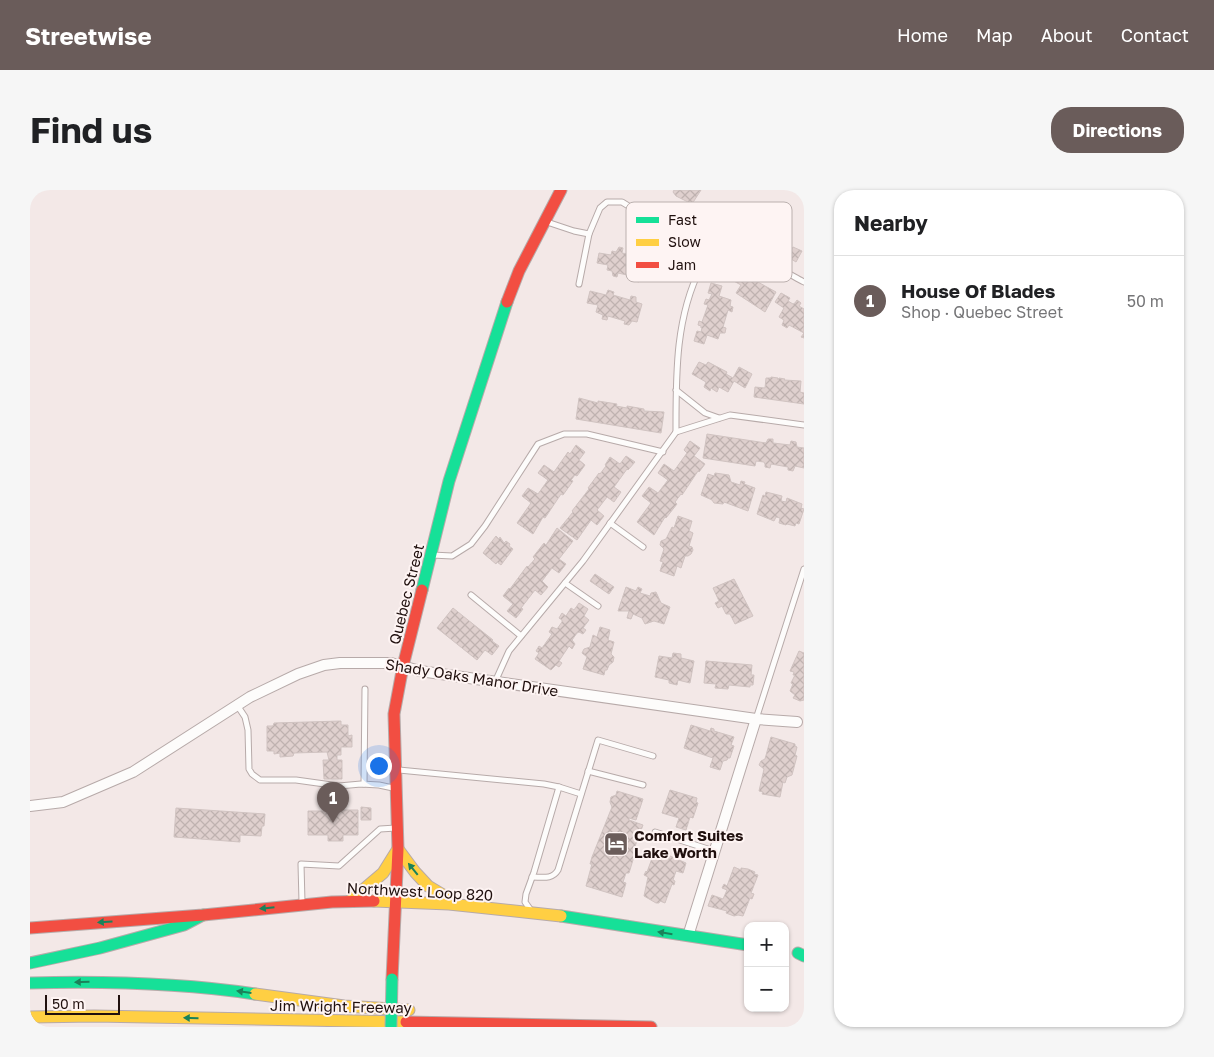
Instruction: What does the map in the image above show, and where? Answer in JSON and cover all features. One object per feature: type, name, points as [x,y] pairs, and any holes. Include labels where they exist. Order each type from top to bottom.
[{"type":"main road","name":"Quebec Street","points":[[390,1027],[398,849],[394,714],[403,666],[449,481],[509,295],[561,190]]},
{"type":"main road","points":[[350,901],[383,873],[398,849],[428,886],[459,905]]},
{"type":"main road","name":"Northwest Loop 820","points":[[30,928],[203,915],[350,901],[395,902],[459,905],[534,914],[744,944]]},
{"type":"main road","points":[[30,963],[100,948],[184,926],[203,915]]},
{"type":"main road","points":[[30,983],[96,981],[216,988],[344,1006],[421,1010]]},
{"type":"main road","points":[[450,1012],[565,1017],[580,1026]]},
{"type":"main road","name":"Jim Wright Freeway","points":[[30,1017],[94,1016],[651,1027]]},
{"type":"street","name":"Shady Oaks Manor Drive","points":[[30,806],[63,802],[133,772],[250,697],[298,674],[324,665],[340,663],[391,663],[420,672],[756,719],[797,722]]},
{"type":"street","points":[[688,936],[756,719]]},
{"type":"lane","points":[[579,284],[589,234],[600,208],[607,202],[622,202],[626,204]]},
{"type":"lane","points":[[546,221],[589,234]]},
{"type":"lane","points":[[792,275],[804,282]]},
{"type":"lane","points":[[495,682],[509,651],[565,583],[676,432],[676,390],[681,332],[689,295],[695,282]]},
{"type":"lane","points":[[676,390],[705,413],[720,418]]},
{"type":"lane","points":[[676,432],[730,415],[804,425]]},
{"type":"lane","points":[[430,555],[452,556],[471,544],[485,526],[538,444],[564,434],[587,434],[663,452]]},
{"type":"lane","points":[[610,523],[643,546]]},
{"type":"lane","points":[[756,719],[804,569]]},
{"type":"lane","points":[[565,583],[598,606]]},
{"type":"lane","points":[[470,595],[521,636]]},
{"type":"lane","points":[[364,784],[365,689]]},
{"type":"lane","points":[[237,706],[245,717],[248,730],[249,769],[256,778],[260,780],[296,780],[339,786],[379,785],[396,789]]},
{"type":"lane","points":[[532,877],[551,878],[555,875],[563,856],[598,740],[653,756]]},
{"type":"lane","points":[[396,770],[544,784],[581,794]]},
{"type":"lane","points":[[588,771],[643,785]]},
{"type":"lane","points":[[534,914],[525,902],[526,894],[560,787]]},
{"type":"lane","points":[[302,905],[301,864],[339,866],[380,829],[397,828]]},
{"type":"lane","points":[[655,832],[715,851]]},
{"type":"building","points":[[674,190],[701,190],[693,202],[688,202],[676,196],[673,192]]},
{"type":"building","points":[[619,247],[623,248],[622,253],[626,254],[626,275],[618,273],[617,277],[613,276],[612,271],[607,270],[608,265],[597,263],[599,253],[611,255],[612,251],[616,252]]},
{"type":"building","points":[[793,247],[802,251],[796,262],[792,260]]},
{"type":"building","points":[[736,282],[758,282],[776,292],[765,312],[736,293],[741,285]]},
{"type":"building","points":[[711,283],[722,286],[719,296],[731,300],[730,306],[733,307],[732,312],[728,310],[723,327],[726,328],[725,333],[720,333],[718,339],[707,335],[704,344],[694,341],[697,331],[701,332],[702,328],[698,325],[699,321],[702,322],[708,305],[704,304],[706,299],[709,300],[712,294],[708,293]]},
{"type":"building","points":[[608,290],[614,292],[613,295],[630,300],[631,296],[636,297],[636,302],[642,304],[637,322],[632,321],[629,325],[624,324],[625,321],[608,316],[607,320],[602,319],[603,315],[596,312],[598,305],[587,303],[590,291],[606,295]]},
{"type":"building","points":[[781,293],[790,298],[788,301],[793,304],[797,300],[801,303],[799,306],[804,309],[804,333],[789,325],[787,328],[782,325],[784,320],[779,317],[784,308],[775,302]]},
{"type":"building","points":[[699,362],[706,365],[708,362],[727,372],[726,374],[733,378],[739,367],[752,374],[745,388],[734,381],[728,392],[719,387],[717,392],[711,388],[710,391],[704,387],[706,382],[692,374]]},
{"type":"building","points":[[766,378],[778,378],[778,380],[779,378],[801,381],[800,392],[804,393],[804,404],[754,397],[755,387],[765,388]]},
{"type":"building","points":[[579,398],[598,403],[598,401],[617,404],[616,406],[627,408],[627,406],[644,409],[644,411],[664,412],[661,433],[576,419]]},
{"type":"building","points":[[707,434],[766,443],[768,439],[773,439],[773,443],[790,445],[791,441],[796,442],[797,447],[804,448],[804,468],[795,466],[793,471],[788,470],[788,467],[771,464],[770,468],[765,467],[764,462],[756,461],[755,466],[703,458]]},
{"type":"building","points":[[690,441],[700,448],[694,456],[705,464],[675,502],[677,504],[665,517],[654,535],[637,522],[651,503],[642,496],[649,487],[658,493],[668,480],[658,473],[664,464],[674,471],[687,453],[684,450]]},
{"type":"building","points":[[576,445],[585,452],[579,460],[585,465],[577,476],[575,475],[571,480],[573,481],[563,495],[561,494],[545,518],[543,517],[533,534],[517,523],[531,503],[522,496],[528,488],[538,494],[548,480],[538,473],[544,465],[554,472],[568,452],[570,454]]},
{"type":"building","points":[[626,456],[635,462],[627,469],[614,487],[621,492],[614,502],[607,497],[597,510],[604,516],[597,525],[591,520],[577,540],[560,528],[606,466],[610,457],[620,464]]},
{"type":"building","points":[[715,473],[729,475],[731,482],[740,485],[741,481],[745,482],[744,484],[755,488],[748,511],[724,502],[723,504],[714,503],[712,500],[701,495],[708,474],[714,476]]},
{"type":"building","points":[[766,492],[782,496],[781,501],[786,502],[787,498],[802,504],[801,508],[804,509],[799,524],[796,523],[795,526],[786,525],[779,523],[780,518],[776,517],[774,521],[757,514],[763,495],[765,496]]},
{"type":"building","points":[[678,516],[692,521],[689,531],[693,533],[689,546],[693,550],[691,554],[685,556],[681,568],[677,566],[674,576],[660,571],[663,562],[660,561],[664,549],[660,545],[661,541],[666,539],[672,527],[674,528]]},
{"type":"building","points":[[557,528],[573,541],[559,559],[566,564],[559,573],[552,568],[542,581],[548,587],[541,595],[535,590],[516,618],[507,611],[513,604],[503,596],[535,559],[533,557],[544,543],[546,545]]},
{"type":"building","points":[[496,536],[499,539],[500,537],[504,543],[506,541],[510,544],[509,546],[513,549],[501,565],[497,562],[496,564],[483,553]]},
{"type":"building","points":[[595,574],[614,587],[609,594],[590,581]]},
{"type":"building","points":[[734,579],[753,616],[735,624],[730,614],[726,614],[722,606],[718,608],[715,603],[719,601],[713,588]]},
{"type":"building","points":[[626,587],[636,591],[638,587],[642,589],[640,593],[650,596],[651,593],[656,592],[661,603],[670,607],[664,624],[654,621],[645,624],[642,618],[633,614],[631,619],[627,618],[629,611],[618,611]]},
{"type":"building","points":[[579,603],[588,609],[584,616],[589,620],[583,628],[586,630],[583,634],[577,633],[572,640],[575,644],[572,649],[569,646],[559,661],[562,663],[559,667],[556,665],[551,670],[535,659],[539,653],[536,651],[539,646],[542,648],[552,634],[549,632],[552,627],[557,629],[562,622],[559,618],[562,613],[566,616],[571,608],[574,610]]},
{"type":"building","points":[[453,608],[499,646],[492,655],[485,650],[477,660],[437,628]]},
{"type":"building","points":[[600,627],[610,630],[608,640],[614,642],[611,654],[614,657],[613,662],[605,670],[604,675],[583,669],[587,657],[582,653],[584,649],[590,647],[593,635],[597,637]]},
{"type":"building","points":[[799,651],[804,653],[804,700],[800,701],[793,698],[795,695],[790,691],[795,675],[793,675],[794,672],[790,671]]},
{"type":"building","points":[[673,653],[681,654],[681,658],[694,661],[690,683],[678,680],[677,685],[669,683],[669,680],[655,677],[659,656],[672,658]]},
{"type":"building","points":[[706,661],[752,665],[753,685],[750,685],[750,687],[729,685],[728,689],[715,688],[716,684],[704,683]]},
{"type":"building","points":[[341,721],[341,725],[348,725],[348,736],[352,735],[352,747],[341,747],[341,755],[337,755],[337,760],[342,760],[342,779],[324,779],[323,760],[329,760],[327,752],[294,753],[293,756],[280,757],[280,753],[274,754],[274,751],[267,751],[267,726],[273,726],[274,723]]},
{"type":"building","points":[[691,725],[710,731],[711,728],[714,731],[734,737],[731,745],[734,746],[730,758],[723,761],[720,770],[710,767],[713,758],[684,748]]},
{"type":"building","points":[[771,737],[795,744],[797,747],[795,755],[797,756],[792,775],[787,777],[785,783],[783,782],[780,797],[762,794],[763,792],[759,791],[764,769],[759,765],[765,759]]},
{"type":"building","points":[[670,790],[697,798],[696,802],[698,803],[693,818],[690,817],[686,830],[676,827],[679,818],[662,813]]},
{"type":"building","name":"Comfort Suites Lake Worth","points":[[617,791],[643,799],[636,820],[629,818],[629,820],[643,825],[634,849],[636,850],[629,873],[626,873],[623,882],[626,883],[622,897],[586,886],[592,857],[612,807],[611,797],[616,795]]},
{"type":"building","points":[[326,807],[343,807],[343,810],[358,810],[358,835],[343,835],[343,841],[328,841],[328,835],[308,835],[308,811],[326,811]]},
{"type":"building","points":[[361,807],[371,808],[371,820],[361,820]]},
{"type":"building","points":[[176,808],[265,814],[264,826],[262,826],[261,836],[240,835],[240,842],[174,837]]},
{"type":"building","points":[[654,853],[669,858],[670,856],[686,863],[683,873],[676,871],[673,880],[675,881],[674,885],[672,884],[665,903],[660,901],[656,903],[644,896],[648,877],[644,875]]},
{"type":"building","points":[[734,867],[741,870],[741,868],[748,869],[758,875],[751,893],[754,894],[752,899],[750,898],[743,916],[734,916],[726,913],[727,911],[708,906],[712,895],[723,899],[727,890],[722,888],[724,884],[727,886]]},
{"type":"traffic: fast","points":[[422,590],[449,481],[507,302]]},
{"type":"traffic: fast","points":[[30,963],[100,948],[184,925],[203,915]]},
{"type":"traffic: fast","points":[[561,916],[744,944]]},
{"type":"traffic: fast","points":[[798,953],[804,956]]},
{"type":"traffic: fast","points":[[391,1027],[392,979]]},
{"type":"traffic: fast","points":[[30,983],[143,984],[199,987],[255,994]]},
{"type":"traffic: slow","points":[[350,901],[383,873],[398,849],[428,886],[458,904]]},
{"type":"traffic: slow","points":[[374,901],[449,904],[561,916]]},
{"type":"traffic: slow","points":[[255,994],[344,1006],[409,1010]]},
{"type":"traffic: slow","points":[[30,1017],[94,1016],[406,1022]]},
{"type":"traffic: jam","points":[[507,302],[519,271],[561,190]]},
{"type":"traffic: jam","points":[[392,979],[398,849],[394,714],[403,666],[422,590]]},
{"type":"traffic: jam","points":[[30,928],[203,915],[332,902],[374,901]]},
{"type":"traffic: jam","points":[[406,1022],[651,1027]]},
{"type":"place","name":"House Of Blades","points":[[333,823]]},
{"type":"place","name":"Comfort Suites Lake Worth","points":[[616,844]]}]
